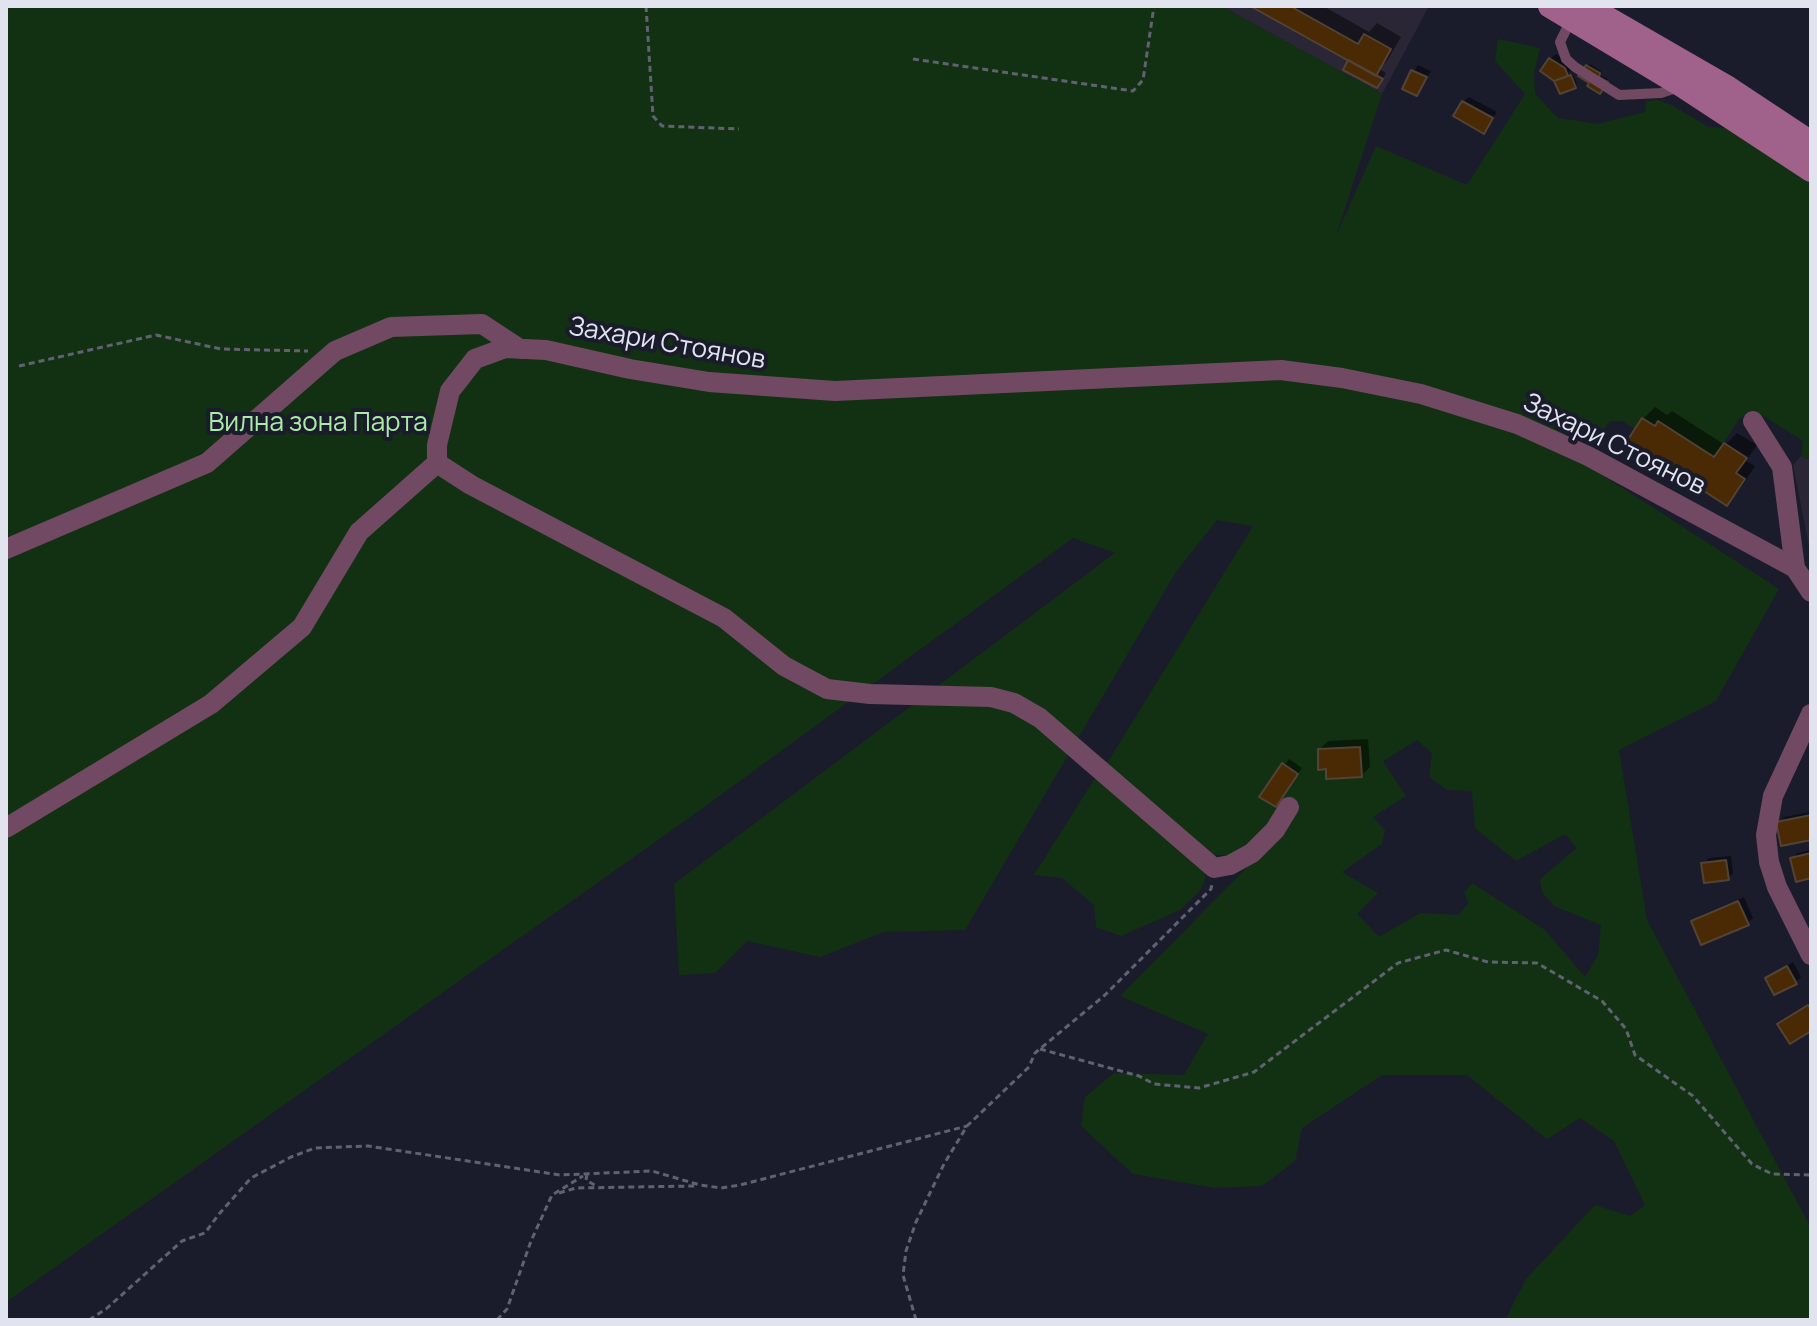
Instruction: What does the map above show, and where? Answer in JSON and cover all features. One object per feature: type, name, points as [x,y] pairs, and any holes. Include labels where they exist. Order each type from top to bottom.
[{"type":"main road","points":[[1550,6],[1579,12],[1688,78],[1811,143]]},
{"type":"main road","points":[[1688,78],[1811,170]]},
{"type":"street","points":[[6,549],[207,463],[335,351],[391,327],[482,324],[520,349]]},
{"type":"street","name":"Захари Стоянов","points":[[437,463],[437,445],[450,391],[475,359],[505,348],[546,350],[630,369],[709,382],[822,391],[1281,370],[1342,378],[1421,394],[1517,424],[1588,456],[1795,568],[1811,592]]},
{"type":"street","points":[[1753,421],[1782,467],[1795,568]]},
{"type":"street","points":[[6,828],[211,704],[302,627],[359,532],[437,463],[471,485],[724,618],[784,666],[827,689],[870,694],[991,697],[1014,703],[1040,718],[1214,868],[1230,865],[1252,853],[1275,830],[1289,807]]},
{"type":"street","points":[[1811,714],[1773,796],[1766,835],[1769,862],[1777,887],[1811,955]]},
{"type":"lane","points":[[1579,12],[1560,42],[1566,59],[1619,95],[1661,93],[1688,78]]},
{"type":"path","points":[[646,6],[653,116],[662,126],[739,129]]},
{"type":"path","points":[[913,59],[1133,91],[1143,80],[1154,6]]},
{"type":"path","points":[[19,366],[156,335],[221,349],[335,351]]},
{"type":"path","points":[[916,1320],[903,1275],[906,1251],[916,1222],[944,1164],[967,1126],[1029,1067],[1035,1053],[1105,995],[1211,889],[1214,868]]},
{"type":"path","points":[[1040,1049],[1139,1076],[1154,1084],[1199,1088],[1254,1072],[1398,963],[1446,950],[1488,962],[1537,963],[1602,1001],[1626,1029],[1635,1055],[1693,1096],[1752,1164],[1772,1174],[1811,1175]]},
{"type":"path","points":[[89,1320],[106,1309],[182,1241],[205,1233],[251,1178],[315,1148],[368,1146],[532,1172],[587,1174],[652,1171],[721,1188],[967,1126]]},
{"type":"path","points":[[587,1174],[586,1180],[600,1188]]},
{"type":"path","points":[[497,1320],[507,1309],[531,1241],[552,1195],[587,1174]]},
{"type":"path","points":[[552,1195],[576,1188],[700,1185]]},
{"type":"shaded area","points":[[1221,6],[1429,6],[1382,94]]},
{"type":"shaded area","points":[[1801,456],[1811,461],[1811,556],[1793,465]]},
{"type":"green space","name":"Вилна зона Парта","points":[[6,6],[1221,6],[1382,94],[1336,236],[1376,146],[1467,185],[1525,94],[1495,61],[1498,39],[1540,48],[1534,73],[1535,94],[1558,118],[1598,124],[1645,112],[1646,101],[1657,100],[1672,105],[1708,127],[1725,128],[1811,184],[1811,461],[1801,456],[1803,441],[1754,410],[1740,418],[1714,457],[1659,421],[1655,426],[1642,418],[1635,429],[1622,421],[1610,421],[1594,444],[1455,397],[1584,463],[1779,589],[1716,701],[1619,750],[1647,920],[1811,1228],[1811,1320],[1505,1320],[1526,1279],[1595,1205],[1630,1216],[1645,1205],[1614,1141],[1580,1118],[1547,1139],[1467,1075],[1382,1075],[1302,1128],[1295,1161],[1262,1186],[1216,1188],[1133,1174],[1081,1126],[1085,1097],[1114,1073],[1184,1075],[1208,1034],[1120,996],[1293,821],[1278,811],[1258,837],[1234,855],[1214,855],[1106,765],[1253,526],[1217,520],[1176,572],[965,930],[884,932],[820,957],[747,941],[715,973],[679,975],[674,884],[1115,553],[1073,538],[696,813],[6,1302]],"holes":[[[1417,740],[1432,753],[1429,777],[1447,790],[1472,791],[1475,828],[1516,861],[1565,834],[1577,848],[1540,879],[1542,892],[1554,906],[1601,925],[1598,955],[1585,977],[1545,930],[1472,883],[1464,893],[1469,903],[1458,915],[1420,913],[1379,937],[1357,914],[1378,893],[1342,872],[1382,844],[1385,830],[1373,817],[1406,796],[1383,761]]]},
{"type":"green space","points":[[1097,775],[1205,869],[1205,880],[1200,891],[1180,910],[1121,936],[1096,927],[1094,905],[1062,878],[1034,875]]},
{"type":"building","points":[[1250,6],[1290,6],[1358,44],[1364,34],[1391,49],[1376,76]]},
{"type":"building","points":[[1549,58],[1565,68],[1568,76],[1554,81],[1540,71]]},
{"type":"building","points":[[1348,60],[1383,79],[1377,88],[1343,70]]},
{"type":"building","points":[[1586,65],[1608,82],[1600,94],[1578,76]]},
{"type":"building","points":[[1411,70],[1427,77],[1417,96],[1402,89]]},
{"type":"building","points":[[1571,75],[1576,88],[1560,94],[1554,81]]},
{"type":"building","points":[[1462,101],[1493,118],[1484,134],[1453,116]]},
{"type":"building","points":[[1642,418],[1655,426],[1658,421],[1714,457],[1724,443],[1747,458],[1736,473],[1745,479],[1727,506],[1627,441]]},
{"type":"building","points":[[1360,747],[1362,777],[1326,779],[1326,769],[1318,770],[1318,749]]},
{"type":"building","points":[[1282,763],[1298,774],[1276,807],[1259,797]]},
{"type":"building","points":[[1811,815],[1811,840],[1781,846],[1776,822]]},
{"type":"building","points":[[1811,853],[1811,878],[1796,882],[1790,858]]},
{"type":"building","points":[[1726,860],[1729,880],[1704,883],[1701,863]]},
{"type":"building","points":[[1738,901],[1749,925],[1701,945],[1691,921]]},
{"type":"building","points":[[1787,966],[1797,984],[1774,995],[1765,978]]},
{"type":"building","points":[[1808,1005],[1811,1009],[1811,1031],[1790,1044],[1777,1024]]}]
